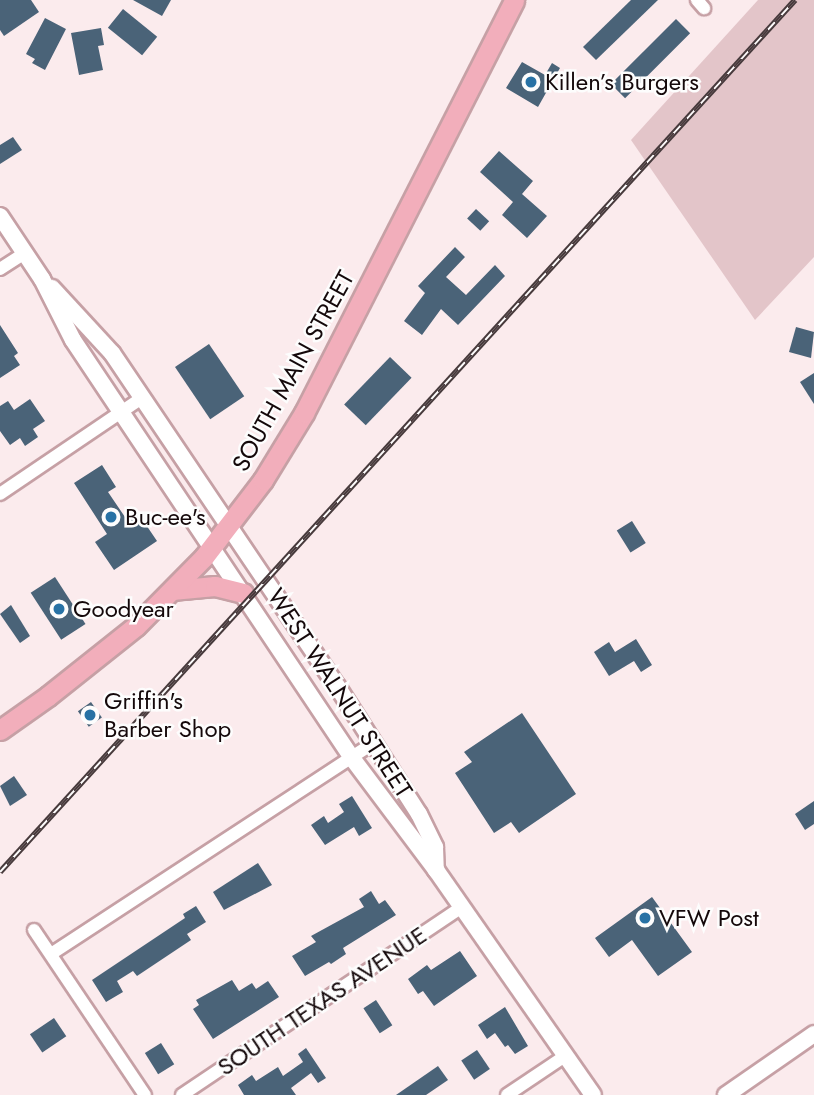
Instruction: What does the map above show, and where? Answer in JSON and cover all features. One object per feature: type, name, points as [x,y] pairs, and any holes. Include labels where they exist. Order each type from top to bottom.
[{"type":"main road","name":"SOUTH MAIN STREET","points":[[0,730],[48,696],[136,626],[211,546],[263,480],[303,413],[514,0]]},
{"type":"main road","points":[[172,590],[215,586],[243,593]]},
{"type":"street","points":[[2,223],[43,279]]},
{"type":"street","points":[[0,269],[25,253]]},
{"type":"street","name":"WEST WALNUT STREET","points":[[43,279],[112,353],[229,524],[419,814],[435,847],[436,870]]},
{"type":"street","name":"WEST WALNUT STREET","points":[[43,279],[73,340],[352,758],[436,870],[593,1095]]},
{"type":"street","points":[[0,494],[142,397]]},
{"type":"street","points":[[51,954],[374,743]]},
{"type":"street","name":"SOUTH TEXAS AVENUE","points":[[182,1095],[462,908]]},
{"type":"street","points":[[34,930],[145,1095]]},
{"type":"street","points":[[726,1095],[814,1034]]},
{"type":"street","points":[[507,1095],[565,1056]]},
{"type":"shaded area","points":[[758,0],[814,0],[814,257],[755,320],[631,140]]},
{"type":"building","points":[[0,0],[31,0],[39,12],[4,36],[0,30]]},
{"type":"building","points":[[133,0],[171,0],[162,16]]},
{"type":"building","points":[[631,0],[658,0],[596,60],[583,47]]},
{"type":"building","points":[[123,9],[157,37],[142,55],[108,28]]},
{"type":"building","points":[[45,18],[66,29],[45,70],[32,63],[35,59],[26,54]]},
{"type":"building","points":[[676,19],[690,33],[625,98],[611,84]]},
{"type":"building","points":[[101,28],[104,45],[98,46],[103,70],[79,75],[71,33]]},
{"type":"building","name":"Killen’s Burgers","points":[[522,62],[545,75],[552,63],[560,68],[538,107],[506,88]]},
{"type":"building","points":[[13,137],[22,150],[0,164],[0,145]]},
{"type":"building","points":[[499,151],[533,181],[522,194],[547,216],[527,238],[502,215],[513,202],[480,172]]},
{"type":"building","points":[[476,209],[489,221],[480,231],[467,219]]},
{"type":"building","points":[[455,247],[465,257],[446,277],[466,295],[495,265],[505,276],[458,325],[441,309],[422,335],[404,321],[425,293],[418,286]]},
{"type":"building","points":[[0,325],[18,353],[14,356],[20,365],[0,378]]},
{"type":"building","points":[[796,327],[814,332],[811,358],[789,352]]},
{"type":"building","points":[[209,344],[244,396],[210,419],[175,367]]},
{"type":"building","points":[[390,357],[412,378],[366,425],[344,404]]},
{"type":"building","points":[[814,373],[814,404],[800,382]]},
{"type":"building","points":[[30,399],[45,421],[33,429],[38,437],[25,446],[20,438],[10,445],[0,431],[0,406],[8,401],[14,410]]},
{"type":"building","name":"Buc-ee's","points":[[102,465],[116,487],[108,492],[127,520],[138,513],[157,541],[114,570],[95,542],[107,534],[74,483]]},
{"type":"building","points":[[632,521],[646,543],[631,553],[617,531]]},
{"type":"building","name":"Goodyear","points":[[55,577],[85,624],[61,640],[31,593]]},
{"type":"building","points":[[11,605],[30,636],[20,643],[0,614]]},
{"type":"building","points":[[636,639],[652,665],[641,672],[634,661],[609,676],[594,652],[609,642],[615,652]]},
{"type":"building","name":"Griffin's Barber Shop","points":[[91,702],[102,718],[89,727],[78,711]]},
{"type":"building","points":[[522,713],[576,794],[519,833],[511,822],[494,833],[455,773],[472,762],[464,752]]},
{"type":"building","points":[[14,776],[27,795],[10,806],[0,786]]},
{"type":"building","points":[[352,796],[372,828],[359,836],[354,827],[325,845],[311,825],[324,816],[328,823],[344,812],[339,804]]},
{"type":"building","points":[[814,801],[814,824],[805,830],[795,814]]},
{"type":"building","points":[[258,863],[272,885],[224,910],[213,892]]},
{"type":"building","points":[[371,891],[379,904],[385,900],[396,915],[343,948],[346,954],[305,976],[292,956],[316,942],[311,936],[364,907],[359,899]]},
{"type":"building","name":"VFW Post","points":[[652,897],[692,952],[658,976],[632,940],[609,957],[595,938]]},
{"type":"building","points":[[196,906],[206,922],[187,934],[191,940],[137,976],[133,971],[117,981],[123,992],[106,1002],[92,980],[185,918],[183,914]]},
{"type":"building","points":[[460,951],[477,976],[434,1006],[423,991],[418,994],[408,979],[427,965],[431,970]]},
{"type":"building","points":[[232,980],[239,991],[252,983],[256,989],[268,981],[279,997],[213,1039],[193,1009],[199,1005],[196,1000]]},
{"type":"building","points":[[376,1000],[392,1025],[380,1033],[363,1008]]},
{"type":"building","points":[[505,1007],[528,1046],[515,1054],[508,1045],[505,1047],[495,1033],[487,1039],[478,1025]]},
{"type":"building","points":[[54,1018],[66,1036],[42,1052],[30,1034]]},
{"type":"building","points":[[161,1043],[174,1064],[158,1074],[145,1053]]},
{"type":"building","points":[[306,1048],[326,1078],[318,1083],[311,1073],[291,1088],[296,1095],[244,1095],[238,1085],[252,1075],[256,1081],[278,1067],[283,1076],[303,1062],[298,1054]]},
{"type":"building","points":[[477,1050],[490,1069],[474,1080],[461,1061]]},
{"type":"building","points":[[438,1066],[448,1080],[426,1095],[396,1095]]},
{"type":"railway","points":[[0,872],[795,0]]},
{"type":"place","name":"Killen’s Burgers","points":[[531,82]]},
{"type":"place","name":"Buc-ee's","points":[[111,517]]},
{"type":"place","name":"Goodyear","points":[[59,609]]},
{"type":"place","name":"Griffin's Barber Shop","points":[[90,715]]},
{"type":"place","name":"VFW Post","points":[[645,918]]}]
